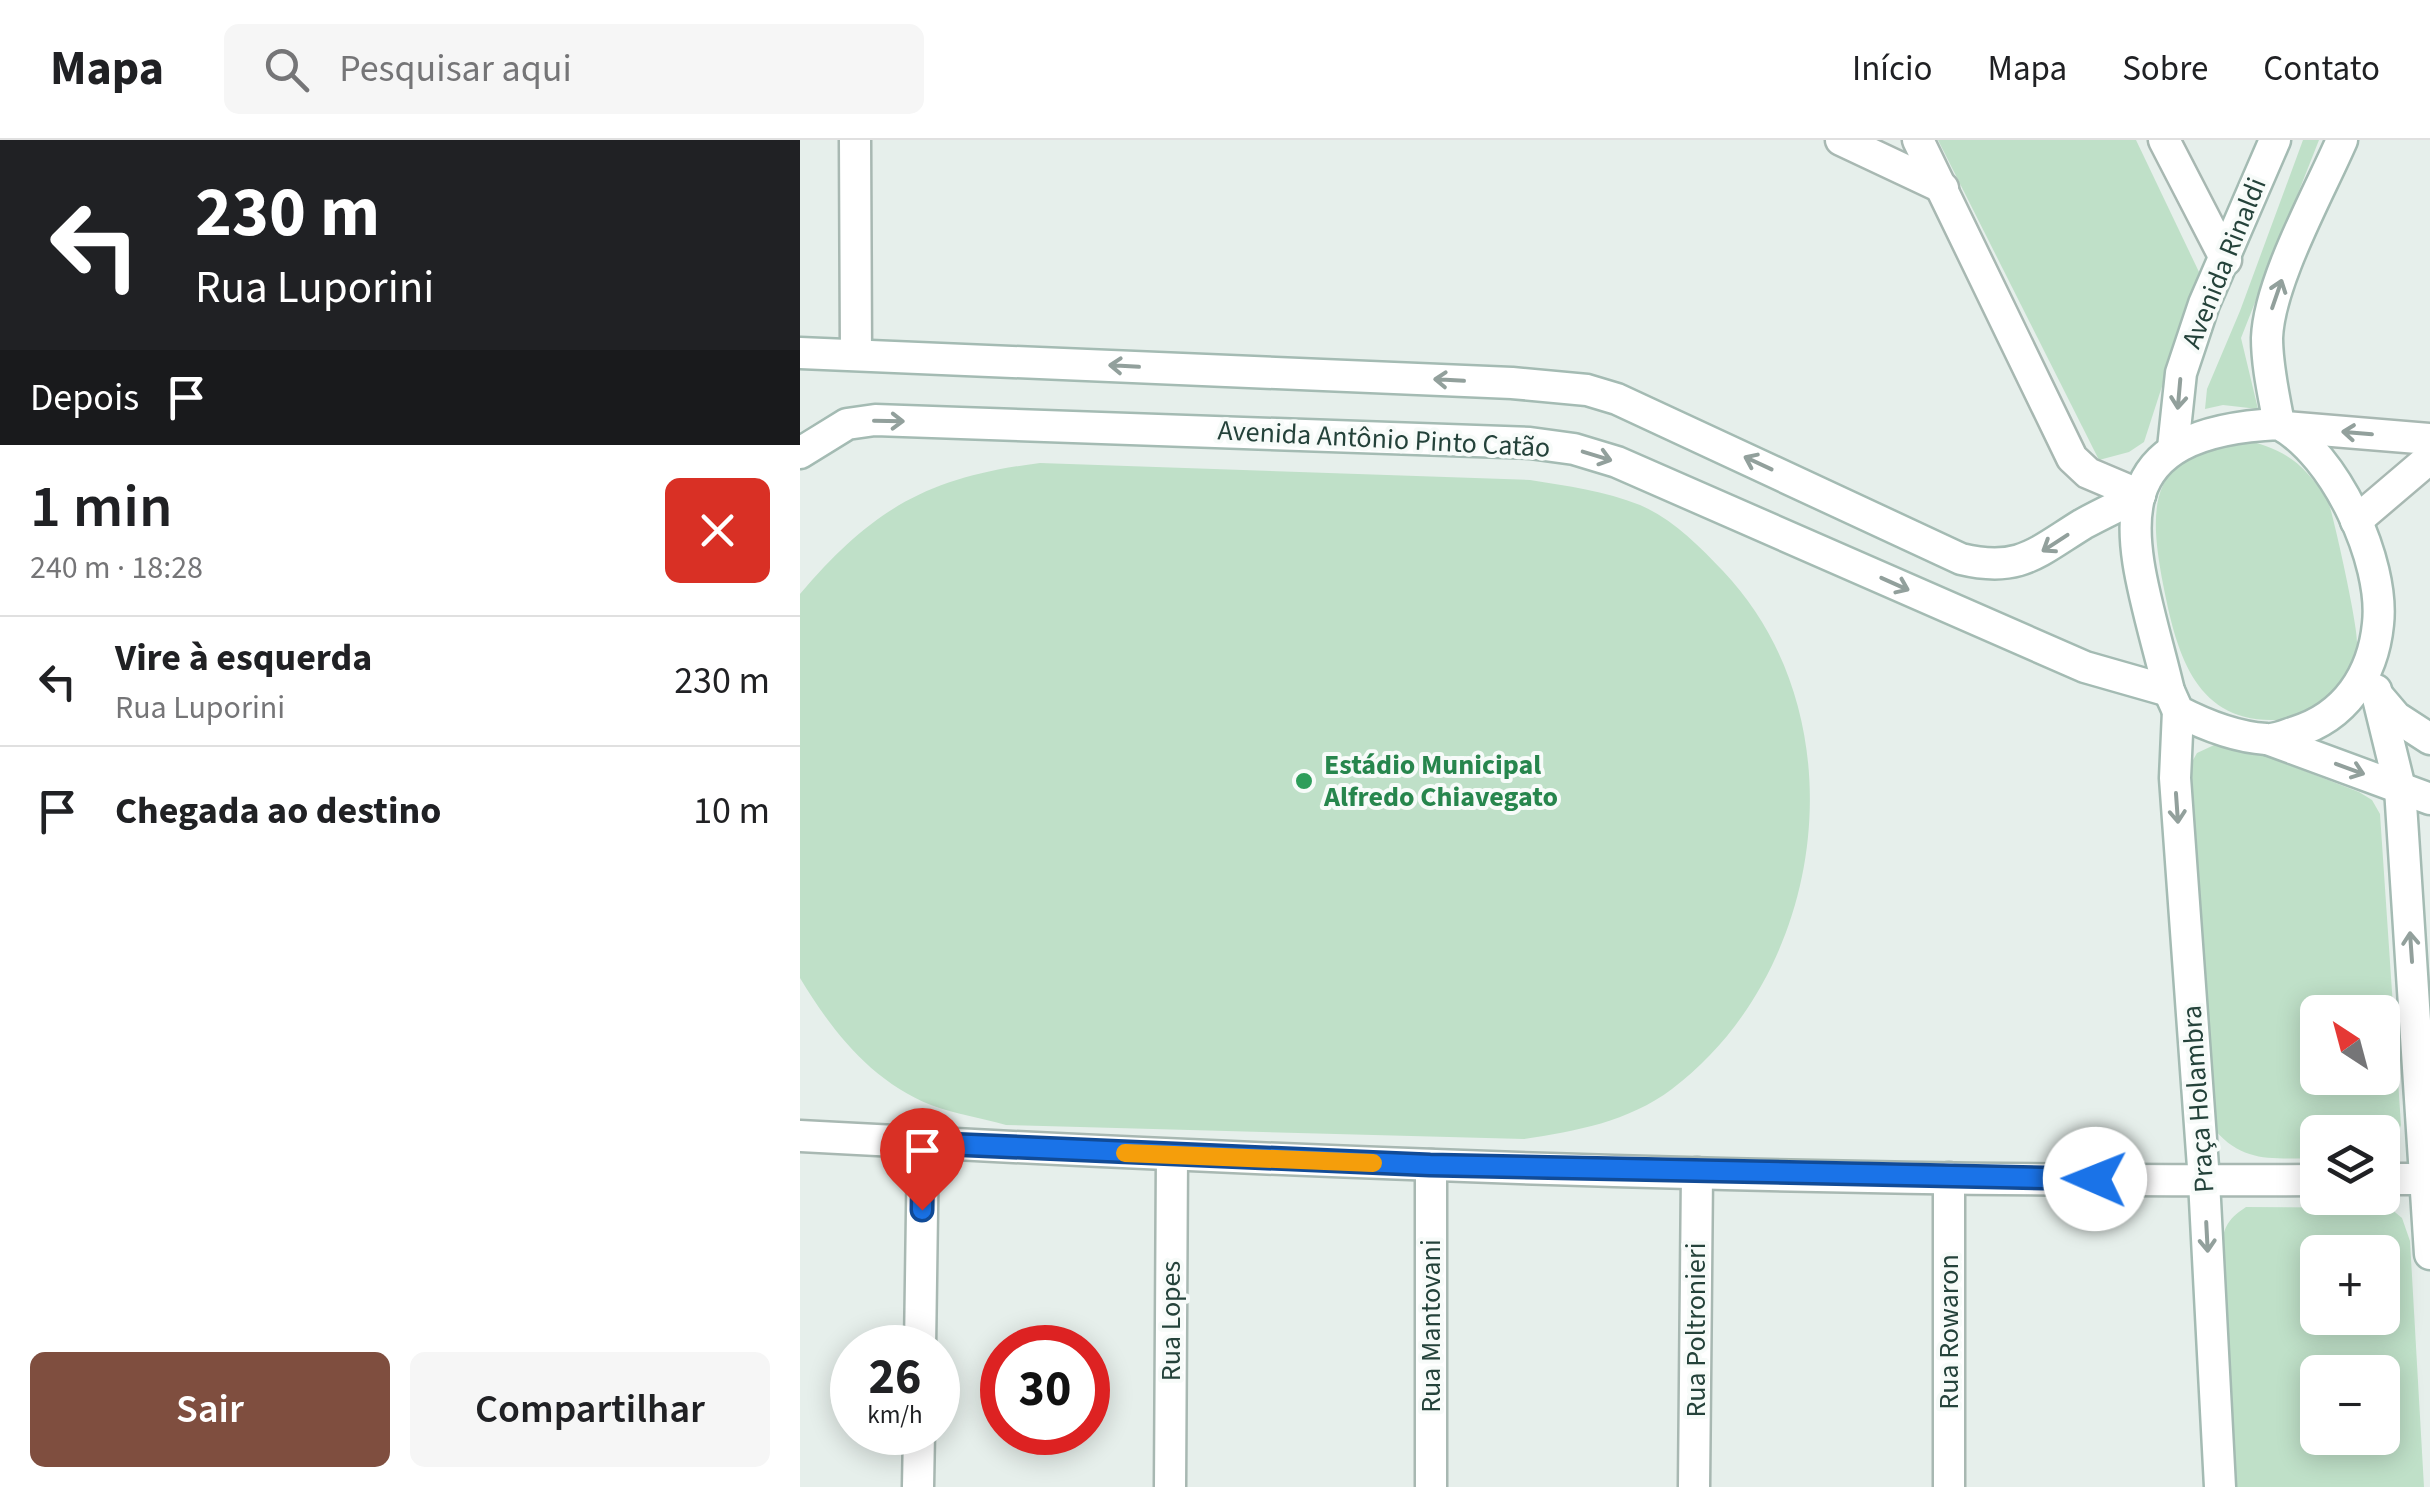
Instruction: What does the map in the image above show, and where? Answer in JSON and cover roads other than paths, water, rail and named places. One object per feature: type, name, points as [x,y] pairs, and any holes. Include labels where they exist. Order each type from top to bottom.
[{"type":"street","points":[[855,140],[856,354]]},
{"type":"street","points":[[1841,140],[1943,188]]},
{"type":"street","points":[[1918,140],[2072,458],[2088,472],[2140,495]]},
{"type":"street","points":[[2164,140],[2226,260]]},
{"type":"street","name":"Avenida Rinaldi","points":[[2174,448],[2181,372],[2204,304],[2275,140]]},
{"type":"street","points":[[2270,740],[2315,726],[2346,704],[2366,672],[2378,622],[2373,577],[2356,521],[2317,456],[2282,425],[2268,353],[2272,304],[2342,140]]},
{"type":"street","points":[[800,353],[1512,383],[1587,390],[1666,419],[1961,559],[1990,566],[2028,561],[2085,523],[2140,495]]},
{"type":"street","name":"Avenida Antônio Pinto Catão","points":[[800,453],[847,424],[876,420],[1530,442],[1574,449],[1617,462],[2085,667],[2174,701]]},
{"type":"street","points":[[2430,440],[2282,425],[2217,429],[2174,448],[2150,470],[2140,495],[2134,551],[2174,701],[2223,731],[2270,740],[2430,799]]},
{"type":"street","points":[[2356,521],[2430,458]]},
{"type":"street","points":[[2371,650],[2376,690],[2400,788],[2430,1254]]},
{"type":"street","points":[[2376,690],[2396,717],[2430,740]]},
{"type":"street","name":"Praça Holambra","points":[[2174,701],[2175,778],[2204,1180],[2220,1487]]},
{"type":"street","points":[[800,1136],[1172,1156],[1697,1173],[2300,1180]]},
{"type":"street","points":[[920,1325],[923,1143]]},
{"type":"street","name":"Rua Lopes","points":[[1170,1487],[1172,1156]]},
{"type":"street","name":"Rua Mantovani","points":[[1430,1165],[1431,1487]]},
{"type":"street","name":"Rua Poltronieri","points":[[1694,1487],[1697,1173]]},
{"type":"street","name":"Rua Rowaron","points":[[1949,1178],[1949,1487]]},
{"type":"street","points":[[2400,1179],[2426,1179]]},
{"type":"street","points":[[918,1487],[919,1455]]},
{"type":"place","name":"Estádio Municipal Alfredo Chiavegato","points":[[1304,781]]}]
